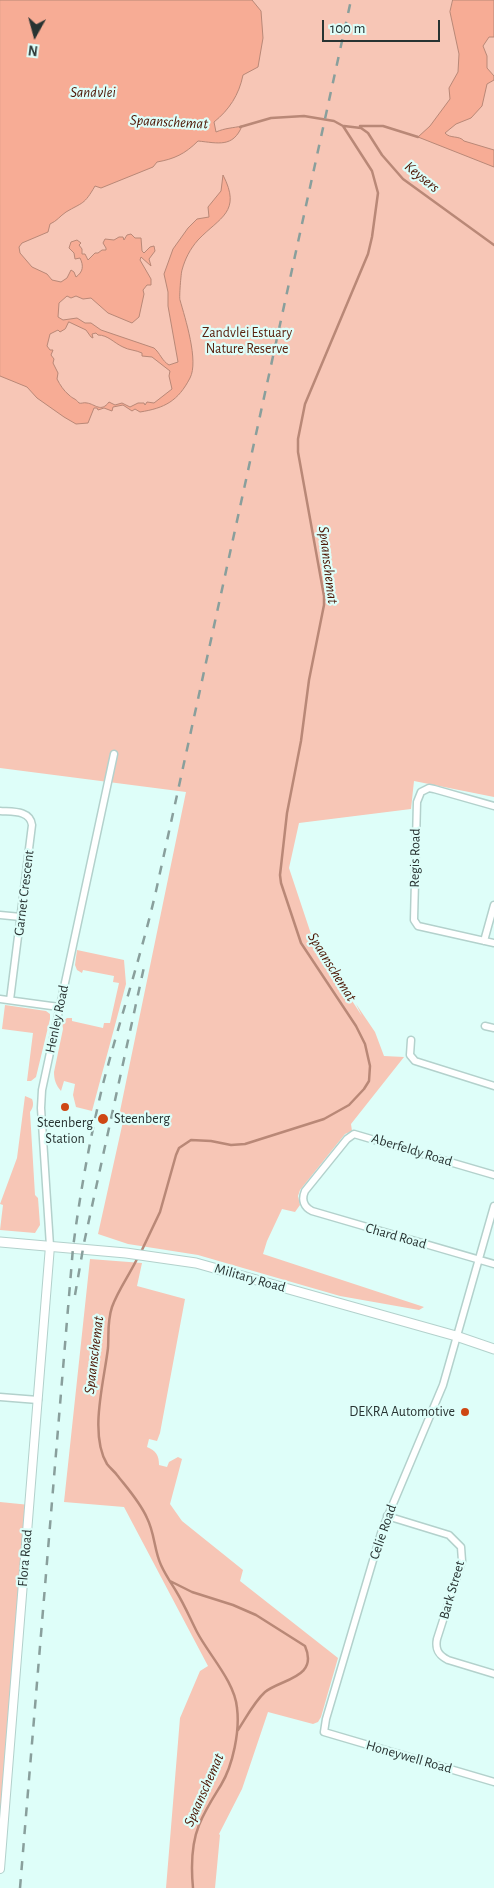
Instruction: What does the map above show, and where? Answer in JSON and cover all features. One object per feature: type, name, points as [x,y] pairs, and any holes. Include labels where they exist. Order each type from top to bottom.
[{"type":"main road","name":"Military Road","points":[[0,1242],[152,1256],[214,1267],[456,1336],[494,1349]]},
{"type":"street","name":"Henley Road","points":[[50,1246],[41,1101],[59,1006],[114,754]]},
{"type":"street","name":"Regis Road","points":[[484,941],[415,924],[417,802],[421,792],[429,788],[494,806]]},
{"type":"street","name":"Garnet Crescent","points":[[0,811],[25,814],[32,822],[10,1000]]},
{"type":"street","points":[[494,905],[484,941],[494,943]]},
{"type":"street","points":[[0,915],[21,917]]},
{"type":"street","points":[[0,999],[59,1006]]},
{"type":"street","points":[[485,1026],[494,1028]]},
{"type":"street","points":[[410,1040],[410,1054],[415,1062],[494,1086]]},
{"type":"street","name":"Aberfeldy Road","points":[[303,1200],[305,1191],[347,1139],[354,1134],[494,1175]]},
{"type":"street","name":"Chard Road","points":[[303,1200],[308,1209],[312,1211],[494,1264]]},
{"type":"street","name":"Celie Road","points":[[324,1732],[387,1516],[443,1385],[494,1206]]},
{"type":"street","name":"Flora Road","points":[[0,1869],[50,1246]]},
{"type":"street","points":[[0,1397],[38,1400]]},
{"type":"street","name":"Bark Street","points":[[387,1516],[449,1535],[462,1547],[462,1561],[437,1638],[437,1652],[448,1660],[494,1674]]},
{"type":"street","name":"Honeywell Road","points":[[324,1732],[494,1782]]},
{"type":"green space","name":"Zandvlei Estuary Nature Reserve","points":[[0,0],[494,0],[494,797],[414,781],[411,809],[299,823],[289,868],[314,943],[362,1016],[356,1004],[375,1032],[384,1056],[404,1057],[351,1124],[352,1131],[345,1134],[300,1190],[298,1196],[300,1205],[295,1212],[282,1209],[263,1254],[424,1307],[419,1310],[340,1296],[198,1255],[128,1244],[98,1234],[124,1117],[119,1116],[186,792],[0,768]]},
{"type":"green space","points":[[77,950],[124,960],[126,984],[92,1111],[76,1107],[73,1095],[75,1084],[64,1081],[61,1091],[54,1078],[63,1029],[62,1022],[67,1018],[72,1018],[72,1021],[103,1028],[104,1023],[110,1023],[119,983],[113,982],[114,976],[83,970],[82,973],[77,970],[75,965]]},
{"type":"green space","points":[[5,1005],[46,1011],[50,1014],[36,1077],[31,1081],[27,1081],[33,1033],[2,1029]]},
{"type":"green space","points":[[25,1096],[32,1099],[33,1103],[30,1112],[35,1195],[38,1198],[40,1225],[35,1233],[0,1230],[3,1205],[0,1204],[17,1158]]},
{"type":"green space","points":[[90,1259],[142,1263],[137,1286],[185,1299],[160,1433],[157,1441],[149,1439],[147,1447],[156,1454],[159,1465],[167,1467],[169,1462],[178,1457],[182,1459],[170,1504],[182,1521],[243,1570],[240,1581],[338,1658],[318,1722],[313,1724],[268,1712],[242,1789],[219,1834],[215,1888],[166,1888],[180,1718],[200,1671],[208,1666],[124,1507],[64,1502]]},
{"type":"green space","points":[[0,1502],[30,1505],[0,1869]]},
{"type":"water","name":"Sandvlei","points":[[0,0],[252,0],[261,11],[263,38],[258,67],[243,75],[233,102],[214,122],[216,132],[242,126],[234,138],[218,143],[198,141],[184,153],[157,162],[153,167],[101,188],[95,186],[83,202],[50,224],[48,232],[22,243],[19,247],[20,253],[32,267],[47,274],[52,280],[61,282],[67,278],[71,270],[76,277],[82,269],[80,258],[75,259],[74,253],[69,248],[71,242],[77,240],[81,243],[79,245],[82,249],[82,254],[85,254],[88,260],[95,253],[106,250],[103,243],[105,239],[114,240],[123,237],[124,240],[127,235],[131,234],[135,238],[141,238],[142,251],[144,253],[154,246],[155,251],[149,259],[151,266],[141,257],[140,260],[151,279],[151,285],[147,285],[143,290],[144,294],[139,317],[132,323],[108,313],[91,298],[83,299],[76,296],[71,298],[67,296],[59,303],[58,317],[63,320],[77,318],[85,323],[91,323],[101,330],[154,348],[169,365],[178,362],[164,274],[173,249],[188,228],[197,219],[209,217],[208,207],[221,191],[223,175],[230,198],[226,213],[198,240],[183,266],[180,298],[190,339],[193,361],[190,378],[181,392],[164,406],[140,412],[135,409],[132,411],[123,405],[113,407],[112,411],[104,408],[98,410],[94,408],[88,423],[76,424],[37,398],[27,387],[0,376]],"holes":[[[69,322],[86,330],[93,338],[92,334],[96,333],[125,348],[142,353],[142,356],[152,357],[170,371],[169,376],[172,389],[154,403],[147,402],[145,405],[144,403],[138,403],[130,407],[122,403],[115,405],[109,402],[103,407],[98,407],[79,403],[65,392],[58,381],[58,373],[51,355],[53,350],[50,350],[47,346],[50,334],[65,329]]]},
{"type":"water","points":[[453,0],[494,0],[494,37],[489,37],[483,46],[487,56],[487,68],[494,76],[494,80],[487,84],[482,106],[471,118],[456,124],[445,133],[449,136],[494,150],[494,167],[418,137],[430,126],[450,99],[449,88],[458,72],[459,54],[450,12]]},
{"type":"waterway","name":"Spaanschemat","points":[[141,1252],[160,1212],[179,1148],[191,1140],[231,1145],[245,1144],[324,1119],[349,1105],[369,1081],[370,1066],[365,1044],[356,1026],[301,943],[280,875],[287,813],[301,741],[309,680],[324,605],[324,596],[298,452],[298,439],[305,404],[368,254],[378,193],[372,171],[343,126],[334,121],[304,116],[271,118],[240,127]]},
{"type":"waterway","name":"Keysers","points":[[344,126],[361,128],[368,133],[382,155],[403,179],[494,245]]},
{"type":"waterway","points":[[360,126],[383,126],[418,137]]},
{"type":"waterway","name":"Spaanschemat","points":[[138,1257],[121,1288],[109,1318],[108,1348],[98,1423],[102,1452],[107,1464],[144,1512],[150,1524],[157,1554],[163,1568],[202,1641],[232,1688],[238,1717],[236,1737],[229,1768],[204,1814],[194,1840],[193,1888]]},
{"type":"waterway","points":[[170,1581],[192,1592],[233,1605],[256,1615],[305,1646],[308,1657],[307,1665],[303,1671],[265,1692],[238,1730]]},
{"type":"railway","points":[[20,1888],[73,1248],[82,1186],[103,1084],[156,891],[351,0]]},
{"type":"railway","points":[[75,1295],[84,1243],[144,967]]},
{"type":"place","name":"Steenberg Station","points":[[65,1107]]},
{"type":"place","name":"Steenberg","points":[[103,1119]]},
{"type":"place","name":"DEKRA Automotive","points":[[465,1412]]}]
